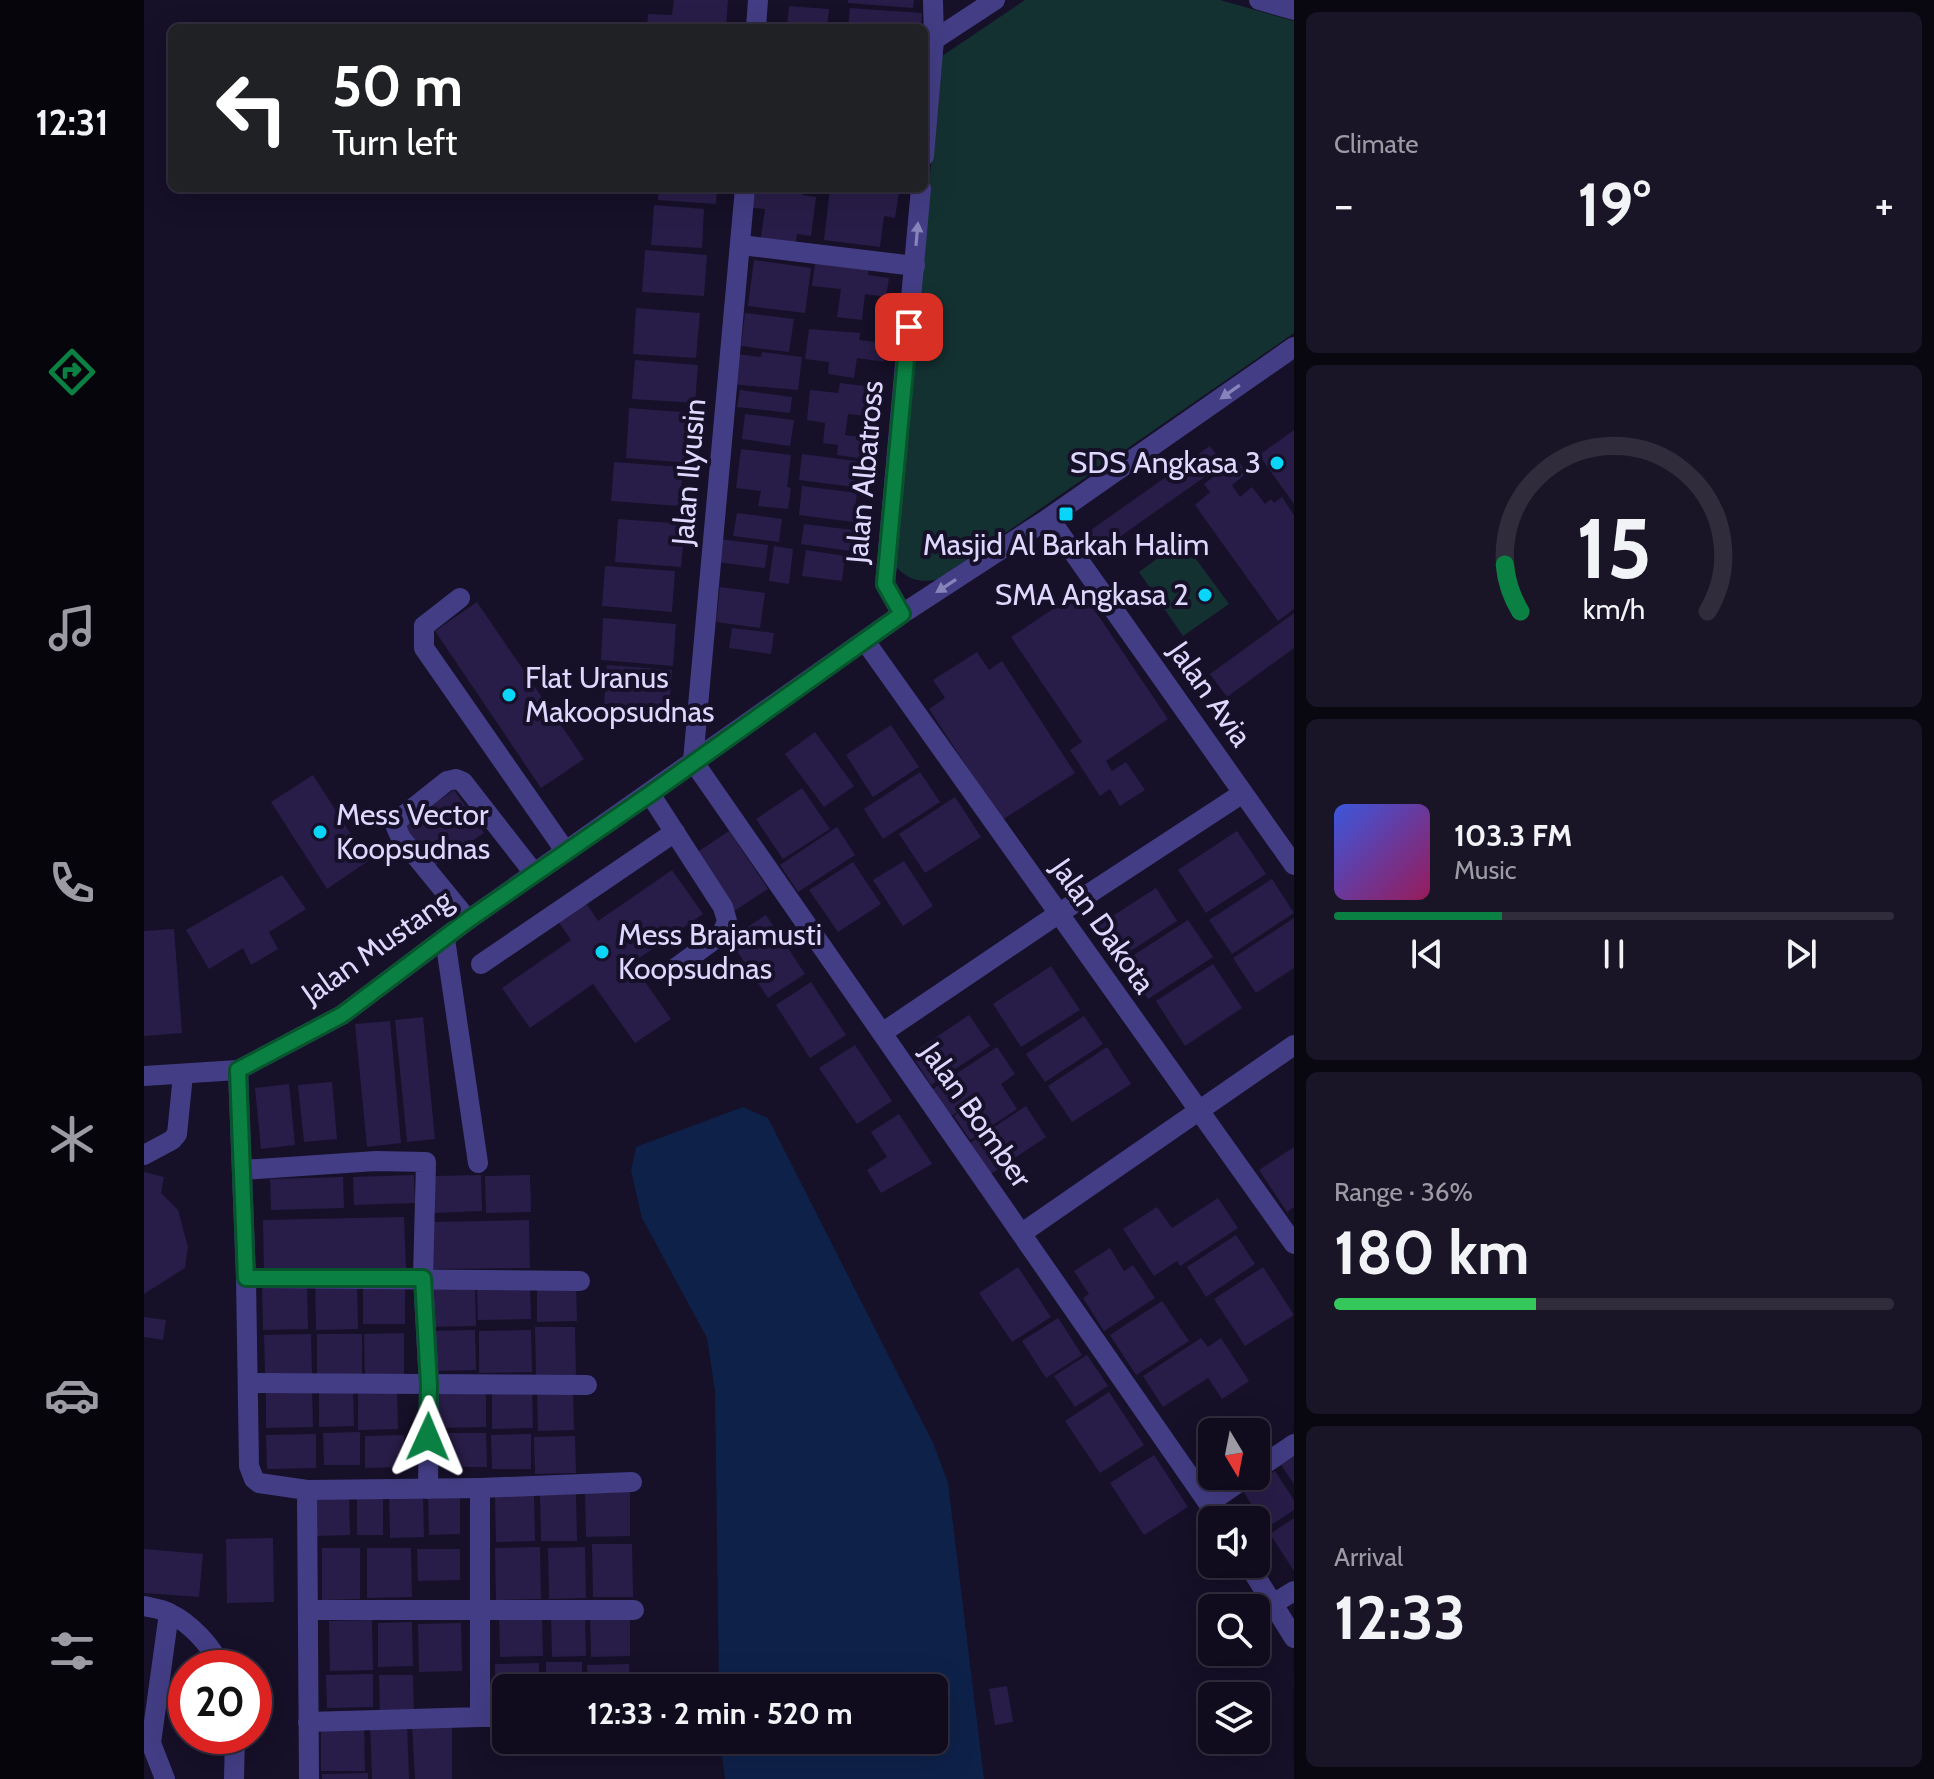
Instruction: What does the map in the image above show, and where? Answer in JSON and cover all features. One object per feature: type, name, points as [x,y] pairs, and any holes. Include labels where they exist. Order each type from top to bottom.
[{"type":"lane","points":[[756,24],[758,0]]},
{"type":"lane","points":[[928,110],[934,40],[933,0]]},
{"type":"lane","points":[[934,40],[995,0]]},
{"type":"lane","points":[[1259,0],[1286,5]]},
{"type":"lane","name":"Jalan Ilyusin","points":[[693,761],[745,192]]},
{"type":"lane","name":"Jalan Albatross","points":[[902,614],[885,584],[921,192]]},
{"type":"lane","points":[[741,245],[915,266]]},
{"type":"lane","name":"Jalan Mustang","points":[[144,1076],[238,1070],[342,1015],[468,920],[902,614],[1049,518],[1294,347]]},
{"type":"lane","name":"Jalan Avia","points":[[1049,518],[1294,865]]},
{"type":"lane","points":[[460,598],[424,626],[424,648],[566,852]]},
{"type":"lane","name":"Jalan Dakota","points":[[865,641],[1294,1244]]},
{"type":"lane","name":"Jalan Bomber","points":[[693,761],[1212,1506]]},
{"type":"lane","points":[[468,920],[401,838],[396,827],[398,820],[447,781],[456,779],[463,782],[534,873]]},
{"type":"lane","points":[[882,1033],[1243,793]]},
{"type":"lane","points":[[650,794],[723,907],[727,921],[722,934],[670,972]]},
{"type":"lane","points":[[481,964],[675,832]]},
{"type":"lane","points":[[445,939],[478,1163]]},
{"type":"lane","points":[[1022,1233],[1294,1045]]},
{"type":"lane","points":[[238,1070],[249,1466],[259,1483],[307,1490],[632,1482]]},
{"type":"lane","points":[[144,1155],[177,1134],[183,1075]]},
{"type":"lane","points":[[242,1170],[376,1161],[426,1162],[423,1278],[429,1385],[428,1489]]},
{"type":"lane","points":[[246,1278],[580,1281]]},
{"type":"lane","points":[[249,1383],[587,1385]]},
{"type":"lane","points":[[1270,1460],[1294,1444]]},
{"type":"lane","points":[[480,1488],[480,1717]]},
{"type":"lane","points":[[307,1490],[309,1779]]},
{"type":"lane","points":[[1220,1506],[1235,1490]]},
{"type":"lane","points":[[1257,1578],[1294,1638]]},
{"type":"lane","points":[[1273,1604],[1294,1591]]},
{"type":"lane","points":[[144,1606],[169,1613],[196,1633],[210,1650]]},
{"type":"lane","points":[[308,1610],[634,1610]]},
{"type":"lane","points":[[165,1779],[148,1742],[169,1613]]},
{"type":"lane","points":[[308,1722],[492,1717]]},
{"type":"lane","points":[[234,1779],[235,1754]]},
{"type":"green space","points":[[1025,0],[1220,0],[1294,21],[1294,333],[939,579],[918,580],[902,573],[891,562],[942,56]]},
{"type":"green space","points":[[1182,540],[1229,604],[1183,636],[1139,572]]},
{"type":"water","points":[[743,1107],[768,1118],[934,1445],[948,1483],[984,1779],[725,1779],[722,1754],[948,1754],[948,1674],[719,1674],[715,1391],[707,1338],[642,1218],[631,1171],[636,1147]]},
{"type":"building","points":[[674,0],[728,0],[726,24],[647,24],[648,14],[672,15]]},
{"type":"building","points":[[848,0],[914,0],[913,8],[848,3]]},
{"type":"building","points":[[789,6],[829,9],[827,24],[787,24]]},
{"type":"building","points":[[850,8],[922,13],[921,24],[848,24]]},
{"type":"building","points":[[659,192],[717,192],[716,204],[658,200]]},
{"type":"building","points":[[747,192],[802,192],[802,195],[816,197],[811,236],[797,234],[795,249],[760,244],[765,209],[745,207]]},
{"type":"building","points":[[830,192],[899,192],[895,218],[884,216],[880,247],[824,240]]},
{"type":"building","points":[[654,205],[704,209],[702,248],[651,245]]},
{"type":"building","points":[[645,250],[707,255],[704,296],[642,292]]},
{"type":"building","points":[[816,257],[869,269],[868,275],[889,278],[886,297],[865,294],[862,320],[837,317],[841,289],[812,286]]},
{"type":"building","points":[[754,260],[811,268],[805,313],[748,306]]},
{"type":"building","points":[[636,308],[700,313],[696,358],[633,354]]},
{"type":"building","points":[[745,313],[794,319],[789,352],[741,346]]},
{"type":"building","points":[[809,329],[860,333],[859,340],[887,343],[884,362],[857,358],[854,378],[828,374],[829,362],[805,359]]},
{"type":"building","points":[[762,352],[802,357],[798,390],[731,384],[736,354],[761,357]]},
{"type":"building","points":[[635,360],[698,365],[695,403],[632,399]]},
{"type":"building","points":[[840,383],[881,388],[877,417],[848,414],[845,435],[874,439],[872,460],[837,455],[838,445],[823,443],[825,423],[807,420],[810,390],[838,393]]},
{"type":"building","points":[[740,390],[792,397],[790,413],[737,407]]},
{"type":"building","points":[[629,408],[694,413],[691,463],[626,458]]},
{"type":"building","points":[[745,414],[794,420],[790,446],[742,439]]},
{"type":"building","points":[[1294,430],[1294,504],[1259,455]]},
{"type":"building","points":[[1210,446],[1223,464],[1101,550],[1088,532]]},
{"type":"building","points":[[741,449],[791,455],[788,509],[758,506],[761,491],[736,488]]},
{"type":"building","points":[[802,454],[864,462],[861,488],[799,480]]},
{"type":"building","points":[[1237,459],[1247,473],[1232,485],[1240,497],[1252,487],[1265,504],[1271,499],[1274,503],[1282,497],[1294,515],[1294,609],[1278,621],[1195,505],[1210,492],[1204,484]]},
{"type":"building","points":[[614,462],[683,467],[680,506],[611,501]]},
{"type":"building","points":[[802,486],[857,493],[853,522],[799,515]]},
{"type":"building","points":[[737,513],[782,519],[779,542],[733,536]]},
{"type":"building","points":[[618,519],[685,524],[681,567],[615,562]]},
{"type":"building","points":[[804,524],[853,530],[850,551],[801,544]]},
{"type":"building","points":[[719,539],[768,545],[765,568],[717,562]]},
{"type":"building","points":[[774,546],[793,549],[789,584],[769,581]]},
{"type":"building","points":[[806,550],[845,556],[842,581],[802,576]]},
{"type":"building","points":[[605,566],[675,571],[672,612],[602,606]]},
{"type":"building","points":[[720,587],[765,593],[760,628],[716,622]]},
{"type":"building","points":[[1081,590],[1168,719],[1106,761],[1112,771],[1126,762],[1145,790],[1120,806],[1110,789],[1100,796],[1070,750],[1082,742],[1011,637]]},
{"type":"building","name":"Flat Uranus Makoopsudnas","points":[[477,602],[584,759],[541,788],[435,631]]},
{"type":"building","points":[[1294,613],[1294,648],[1227,697],[1210,674]]},
{"type":"building","points":[[603,618],[676,624],[673,666],[601,660]]},
{"type":"building","points":[[732,628],[774,633],[771,654],[729,648]]},
{"type":"building","points":[[977,652],[989,670],[1002,661],[1075,773],[1002,820],[929,709],[945,698],[933,680]]},
{"type":"building","points":[[607,665],[672,670],[669,709],[604,704]]},
{"type":"building","points":[[891,725],[919,767],[873,797],[846,755]]},
{"type":"building","points":[[815,732],[854,786],[824,807],[785,754]]},
{"type":"building","points":[[920,772],[940,802],[883,839],[864,809]]},
{"type":"building","name":"Mess Vector Koopsudnas","points":[[313,775],[368,861],[327,889],[271,802]]},
{"type":"building","points":[[802,788],[830,829],[783,859],[756,819]]},
{"type":"building","points":[[454,790],[484,833],[431,868],[402,825]]},
{"type":"building","points":[[955,797],[981,837],[925,873],[899,834]]},
{"type":"building","points":[[837,827],[855,855],[798,892],[780,865]]},
{"type":"building","points":[[729,831],[768,889],[734,911],[696,853]]},
{"type":"building","points":[[1237,831],[1266,874],[1206,913],[1178,870]]},
{"type":"building","points":[[904,861],[933,906],[903,926],[873,880]]},
{"type":"building","points":[[853,862],[881,904],[838,932],[809,890]]},
{"type":"building","name":"Mess Brajamusti Koopsudnas","points":[[672,870],[703,914],[632,963],[671,1019],[635,1043],[593,984],[530,1028],[502,988],[571,940],[558,921],[586,903],[598,921]]},
{"type":"building","points":[[282,875],[306,909],[269,932],[278,949],[251,965],[243,948],[209,969],[186,930]]},
{"type":"building","points":[[1272,879],[1294,913],[1232,954],[1209,920]]},
{"type":"building","points":[[1156,888],[1177,921],[1115,961],[1094,928]]},
{"type":"building","points":[[766,915],[805,974],[768,998],[729,939]]},
{"type":"building","points":[[1294,918],[1294,968],[1256,993],[1233,958]]},
{"type":"building","points":[[1188,920],[1213,957],[1148,999],[1123,962]]},
{"type":"building","points":[[174,929],[182,1033],[144,1036],[144,931]]},
{"type":"building","points":[[1213,964],[1242,1008],[1185,1046],[1156,1001]]},
{"type":"building","points":[[1051,966],[1080,1010],[1021,1047],[993,1004]]},
{"type":"building","points":[[811,982],[846,1035],[810,1058],[776,1005]]},
{"type":"building","points":[[969,1015],[990,1046],[931,1085],[911,1054]]},
{"type":"building","points":[[1084,1016],[1103,1044],[1045,1082],[1026,1054]]},
{"type":"building","points":[[423,1017],[435,1139],[407,1142],[395,1020]]},
{"type":"building","points":[[390,1021],[401,1143],[367,1147],[355,1024]]},
{"type":"building","points":[[855,1045],[892,1101],[857,1124],[819,1068]]},
{"type":"building","points":[[997,1047],[1015,1074],[1001,1084],[1017,1109],[970,1140],[954,1116],[960,1110],[948,1118],[930,1091]]},
{"type":"building","points":[[1107,1047],[1131,1084],[1072,1122],[1048,1086]]},
{"type":"building","points":[[332,1082],[337,1139],[304,1142],[298,1085]]},
{"type":"building","points":[[289,1084],[295,1145],[261,1149],[255,1088]]},
{"type":"building","points":[[1026,1106],[1046,1137],[991,1174],[970,1143]]},
{"type":"building","points":[[899,1114],[932,1164],[881,1193],[867,1170],[887,1157],[871,1132]]},
{"type":"building","points":[[1294,1147],[1294,1207],[1287,1212],[1259,1170]]},
{"type":"building","points":[[144,1172],[164,1177],[161,1193],[178,1210],[188,1247],[185,1268],[144,1294]]},
{"type":"building","points":[[414,1175],[415,1203],[354,1205],[353,1177]]},
{"type":"building","points":[[481,1175],[482,1211],[434,1213],[433,1176]]},
{"type":"building","points":[[530,1175],[531,1212],[486,1213],[485,1176]]},
{"type":"building","points":[[343,1177],[344,1208],[271,1210],[270,1179]]},
{"type":"building","points":[[1218,1198],[1238,1228],[1180,1266],[1177,1261],[1154,1276],[1123,1229],[1157,1207],[1172,1228]]},
{"type":"building","points":[[404,1217],[406,1270],[264,1273],[263,1220]]},
{"type":"building","points":[[529,1220],[530,1268],[433,1269],[433,1222]]},
{"type":"building","points":[[1236,1235],[1255,1264],[1206,1297],[1187,1267]]},
{"type":"building","points":[[1110,1248],[1124,1271],[1133,1265],[1155,1298],[1104,1331],[1083,1298],[1089,1294],[1074,1271]]},
{"type":"building","points":[[1018,1267],[1051,1317],[1012,1342],[979,1293]]},
{"type":"building","points":[[1263,1267],[1294,1315],[1245,1346],[1214,1299]]},
{"type":"building","points":[[357,1280],[358,1329],[316,1330],[315,1281]]},
{"type":"building","points":[[405,1280],[405,1324],[363,1324],[363,1281]]},
{"type":"building","points":[[307,1282],[308,1329],[263,1330],[262,1283]]},
{"type":"building","points":[[537,1282],[576,1282],[577,1321],[537,1322]]},
{"type":"building","points":[[428,1284],[475,1284],[476,1326],[429,1327]]},
{"type":"building","points":[[530,1286],[531,1319],[478,1320],[477,1287]]},
{"type":"building","points":[[1162,1301],[1189,1341],[1136,1375],[1110,1335]]},
{"type":"building","points":[[144,1317],[166,1320],[163,1340],[144,1337]]},
{"type":"building","points":[[1058,1318],[1082,1355],[1046,1378],[1022,1341]]},
{"type":"building","points":[[535,1327],[575,1327],[576,1377],[536,1378]]},
{"type":"building","points":[[475,1330],[476,1370],[429,1371],[428,1331]]},
{"type":"building","points":[[531,1330],[532,1372],[479,1373],[479,1331]]},
{"type":"building","points":[[404,1333],[404,1379],[365,1380],[364,1334]]},
{"type":"building","points":[[311,1334],[312,1374],[265,1375],[264,1335]]},
{"type":"building","points":[[317,1334],[362,1334],[362,1374],[317,1375]]},
{"type":"building","points":[[1201,1338],[1208,1347],[1221,1338],[1249,1381],[1222,1399],[1208,1378],[1163,1407],[1143,1376]]},
{"type":"building","points":[[1087,1355],[1108,1386],[1075,1407],[1054,1376]]},
{"type":"building","points":[[486,1386],[486,1427],[439,1428],[438,1387]]},
{"type":"building","points":[[532,1387],[533,1428],[492,1429],[492,1388]]},
{"type":"building","points":[[312,1389],[313,1427],[266,1428],[266,1390]]},
{"type":"building","points":[[353,1389],[354,1426],[319,1427],[319,1390]]},
{"type":"building","points":[[573,1389],[574,1430],[538,1431],[537,1390]]},
{"type":"building","points":[[397,1390],[398,1429],[358,1430],[358,1391]]},
{"type":"building","points":[[1109,1392],[1144,1445],[1100,1473],[1065,1421]]},
{"type":"building","points":[[360,1432],[360,1465],[324,1465],[323,1433]]},
{"type":"building","points":[[444,1433],[486,1433],[487,1467],[445,1467]]},
{"type":"building","points":[[316,1434],[316,1468],[267,1469],[266,1435]]},
{"type":"building","points":[[531,1434],[531,1469],[492,1469],[491,1435]]},
{"type":"building","points":[[404,1435],[404,1467],[365,1468],[365,1436]]},
{"type":"building","points":[[575,1436],[576,1473],[535,1474],[534,1437]]},
{"type":"building","points":[[1154,1455],[1188,1507],[1144,1535],[1110,1483]]},
{"type":"building","points":[[1294,1456],[1294,1484],[1281,1465]]},
{"type":"building","points":[[1275,1471],[1294,1500],[1294,1510],[1270,1525],[1270,1506],[1252,1506],[1243,1491],[1270,1490],[1270,1474]]},
{"type":"building","points":[[630,1489],[630,1536],[586,1537],[585,1490]]},
{"type":"building","points":[[389,1491],[423,1491],[424,1537],[390,1538]]},
{"type":"building","points":[[316,1494],[349,1494],[350,1535],[317,1536]]},
{"type":"building","points":[[357,1494],[383,1494],[383,1535],[357,1535]]},
{"type":"building","points":[[428,1494],[460,1494],[460,1534],[429,1535]]},
{"type":"building","points":[[576,1494],[577,1541],[541,1541],[540,1495]]},
{"type":"building","points":[[534,1495],[535,1541],[496,1542],[495,1496]]},
{"type":"building","points":[[1294,1518],[1294,1571],[1270,1534]]},
{"type":"building","points":[[273,1538],[274,1602],[227,1603],[226,1539]]},
{"type":"building","points":[[592,1544],[632,1544],[633,1597],[593,1597]]},
{"type":"building","points":[[540,1547],[541,1599],[496,1600],[495,1548]]},
{"type":"building","points":[[585,1547],[586,1598],[549,1599],[548,1548]]},
{"type":"building","points":[[322,1548],[360,1548],[360,1599],[322,1600]]},
{"type":"building","points":[[367,1548],[411,1548],[412,1597],[367,1598]]},
{"type":"building","points":[[144,1549],[203,1554],[199,1597],[144,1593]]},
{"type":"building","points":[[417,1549],[460,1549],[460,1580],[418,1581]]},
{"type":"building","points":[[630,1614],[630,1656],[591,1657],[590,1615]]},
{"type":"building","points":[[542,1616],[543,1656],[500,1657],[499,1617]]},
{"type":"building","points":[[551,1616],[585,1616],[586,1656],[552,1657]]},
{"type":"building","points":[[372,1620],[373,1670],[330,1671],[329,1621]]},
{"type":"building","points":[[412,1622],[413,1666],[378,1667],[378,1623]]},
{"type":"building","points":[[461,1623],[462,1671],[419,1672],[418,1624]]},
{"type":"building","points":[[546,1662],[582,1662],[582,1674],[546,1674]]},
{"type":"building","points":[[539,1663],[539,1674],[495,1674],[495,1664]]},
{"type":"building","points":[[629,1664],[629,1674],[587,1674],[587,1665]]},
{"type":"building","points":[[373,1674],[373,1707],[327,1708],[326,1675]]},
{"type":"building","points":[[379,1675],[413,1675],[414,1716],[380,1717]]},
{"type":"building","points":[[1007,1686],[1013,1722],[995,1725],[989,1689]]},
{"type":"building","points":[[364,1723],[365,1771],[321,1771],[321,1724]]},
{"type":"building","points":[[407,1723],[409,1779],[372,1779],[370,1724]]},
{"type":"building","points":[[452,1723],[452,1779],[415,1779],[412,1724]]},
{"type":"building","points":[[368,1773],[368,1779],[322,1779],[322,1774]]},
{"type":"place","name":"SDS Angkasa 3","points":[[1277,463]]},
{"type":"place","name":"Masjid Al Barkah Halim","points":[[1066,514]]},
{"type":"place","name":"SMA Angkasa 2","points":[[1205,595]]},
{"type":"place","name":"Flat Uranus Makoopsudnas","points":[[509,695]]},
{"type":"place","name":"Mess Vector Koopsudnas","points":[[320,832]]},
{"type":"place","name":"Mess Brajamusti Koopsudnas","points":[[602,952]]},
{"type":"route","points":[[428,1437],[429,1385],[423,1278],[246,1278],[238,1070],[342,1015],[468,920],[902,614],[885,584],[909,327]]}]
